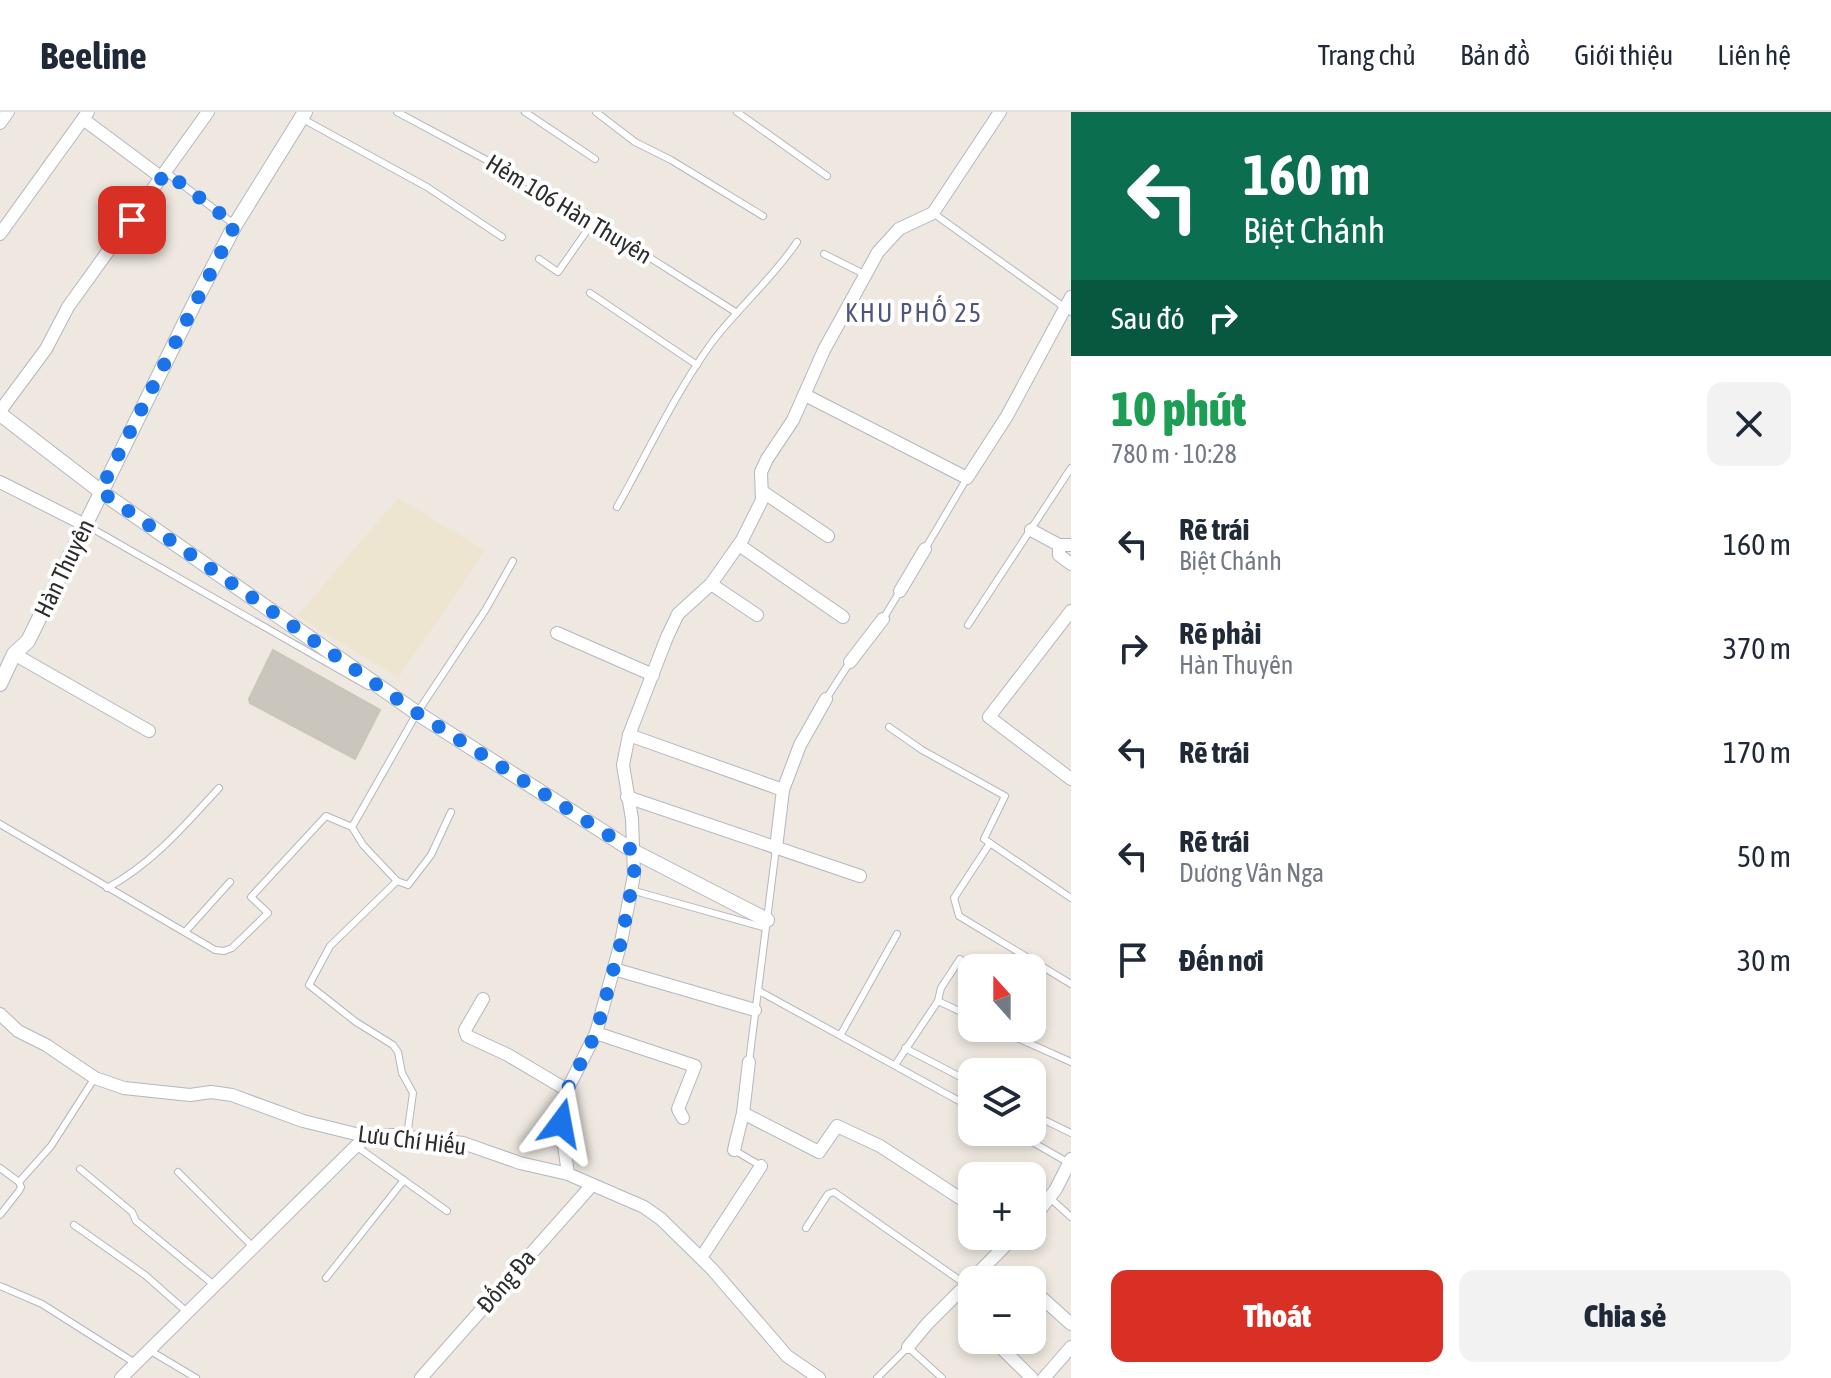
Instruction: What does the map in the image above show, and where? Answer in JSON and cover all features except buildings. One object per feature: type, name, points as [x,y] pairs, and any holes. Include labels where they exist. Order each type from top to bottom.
[{"type":"street","points":[[0,123],[8,112]]},
{"type":"street","points":[[208,112],[68,307],[46,349],[0,412],[100,491],[417,713],[635,852],[766,924]]},
{"type":"street","points":[[568,1174],[561,1123],[567,1090],[596,1033],[631,890],[635,852],[623,765],[629,735],[653,675],[678,614],[711,584],[739,545],[759,508],[763,492],[761,472],[793,420],[824,350],[868,276],[878,252],[899,229],[933,213],[1000,112]]},
{"type":"street","points":[[0,234],[86,115],[164,175]]},
{"type":"street","name":"Hàn Thuyên","points":[[0,684],[14,654],[28,641],[235,225],[303,115]]},
{"type":"street","points":[[805,395],[967,478],[1007,416],[1069,305]]},
{"type":"street","points":[[0,482],[85,525]]},
{"type":"street","points":[[763,492],[828,536]]},
{"type":"street","points":[[1031,530],[1065,545],[1059,555],[1071,564]]},
{"type":"street","points":[[739,545],[843,617]]},
{"type":"street","points":[[900,591],[925,549]]},
{"type":"street","points":[[711,584],[757,615]]},
{"type":"street","points":[[1071,611],[989,717],[1066,775],[1071,759]]},
{"type":"street","points":[[850,662],[883,619]]},
{"type":"street","points":[[557,633],[653,675]]},
{"type":"street","points":[[14,654],[149,731]]},
{"type":"street","points":[[776,848],[783,790],[800,745],[826,699]]},
{"type":"street","points":[[629,735],[783,790]]},
{"type":"street","points":[[627,797],[860,876]]},
{"type":"street","points":[[614,969],[755,1010]]},
{"type":"street","points":[[483,999],[465,1030],[467,1036],[567,1090]]},
{"type":"street","name":"Lưu Chí Hiếu","points":[[0,1014],[18,1031],[67,1058],[95,1078],[124,1088],[190,1095],[211,1092],[232,1095],[303,1121],[368,1137],[407,1136],[463,1143],[520,1163],[568,1174],[654,1213],[701,1258],[787,1356],[819,1378]]},
{"type":"street","points":[[596,1033],[695,1066],[678,1109],[683,1118]]},
{"type":"street","points":[[734,1150],[743,1113],[749,1062]]},
{"type":"street","points":[[743,1113],[819,1152],[837,1126],[880,1146],[958,1197]]},
{"type":"street","points":[[121,1378],[368,1137]]},
{"type":"street","points":[[1046,1203],[1070,1161]]},
{"type":"street","points":[[701,1258],[761,1166]]},
{"type":"street","name":"Đống Đa","points":[[421,1378],[592,1185]]},
{"type":"street","points":[[984,1266],[1000,1250]]},
{"type":"street","points":[[908,1347],[958,1292]]},
{"type":"street","points":[[1046,1302],[1071,1324]]},
{"type":"street","points":[[1044,1378],[1071,1347]]},
{"type":"street","points":[[1007,1354],[1032,1378]]},
{"type":"lane","name":"Hẻm 106 Hàn Thuyên","points":[[397,112],[548,193],[737,313]]},
{"type":"lane","points":[[525,112],[595,159]]},
{"type":"lane","points":[[596,112],[635,142],[709,182],[763,216]]},
{"type":"lane","points":[[737,112],[827,176]]},
{"type":"lane","points":[[303,115],[427,187],[502,237]]},
{"type":"lane","points":[[164,175],[235,225]]},
{"type":"lane","points":[[933,213],[1069,305]]},
{"type":"lane","points":[[539,259],[558,272],[593,222]]},
{"type":"lane","points":[[617,507],[697,365],[797,242]]},
{"type":"lane","points":[[824,254],[868,276]]},
{"type":"lane","points":[[590,293],[697,365]]},
{"type":"lane","points":[[968,625],[1071,468]]},
{"type":"lane","points":[[925,549],[967,478]]},
{"type":"lane","points":[[85,525],[417,713]]},
{"type":"lane","points":[[352,827],[417,713],[486,609],[513,561]]},
{"type":"lane","points":[[883,619],[900,591]]},
{"type":"lane","points":[[826,699],[850,662]]},
{"type":"lane","points":[[889,727],[922,750],[1005,796],[984,839],[1071,898]]},
{"type":"lane","points":[[107,888],[132,875],[153,857],[219,788]]},
{"type":"lane","points":[[0,824],[215,950],[224,951],[232,948],[268,913],[251,897],[326,816],[352,827],[363,845],[397,881],[408,885],[431,855],[451,812]]},
{"type":"lane","points":[[990,843],[954,898],[959,916],[1071,984]]},
{"type":"lane","points":[[749,1062],[776,848]]},
{"type":"lane","points":[[397,881],[330,946],[309,985],[356,1022],[393,1045],[398,1052],[402,1073],[413,1093],[407,1136]]},
{"type":"lane","points":[[185,932],[230,882]]},
{"type":"lane","points":[[631,890],[766,924]]},
{"type":"lane","points":[[841,1034],[897,934]]},
{"type":"lane","points":[[895,1065],[938,1001],[941,988],[958,962]]},
{"type":"lane","points":[[759,991],[958,1100]]},
{"type":"lane","points":[[938,1001],[958,1010]]},
{"type":"lane","points":[[1026,1042],[1071,1062]]},
{"type":"lane","points":[[905,1048],[958,1076]]},
{"type":"lane","points":[[19,1182],[51,1146],[95,1078]]},
{"type":"lane","points":[[1046,1121],[1071,1133]]},
{"type":"lane","points":[[356,1146],[447,1211]]},
{"type":"lane","points":[[1042,1146],[1070,1161]]},
{"type":"lane","points":[[734,1150],[761,1166]]},
{"type":"lane","points":[[0,1168],[21,1187],[0,1215]]},
{"type":"lane","points":[[80,1169],[132,1212],[136,1221],[214,1285]]},
{"type":"lane","points":[[178,1172],[253,1247]]},
{"type":"lane","points":[[326,1278],[404,1180]]},
{"type":"lane","points":[[806,1228],[828,1194],[834,1192],[958,1279]]},
{"type":"lane","points":[[1050,1198],[1071,1217]]},
{"type":"lane","points":[[74,1225],[145,1275],[187,1312]]},
{"type":"lane","points":[[0,1286],[42,1304],[136,1363]]},
{"type":"lane","points":[[877,1378],[908,1347],[942,1378]]},
{"type":"lane","points":[[149,1350],[196,1378]]},
{"type":"shaded area","points":[[398,498],[485,551],[398,678],[297,616]]},
{"type":"district","name":"KHU PHỐ 25","points":[[914,313]]},
{"type":"route","points":[[132,220],[166,172],[235,225],[100,491],[417,713],[635,852],[634,875],[621,942],[596,1033],[567,1090],[561,1123]]}]
